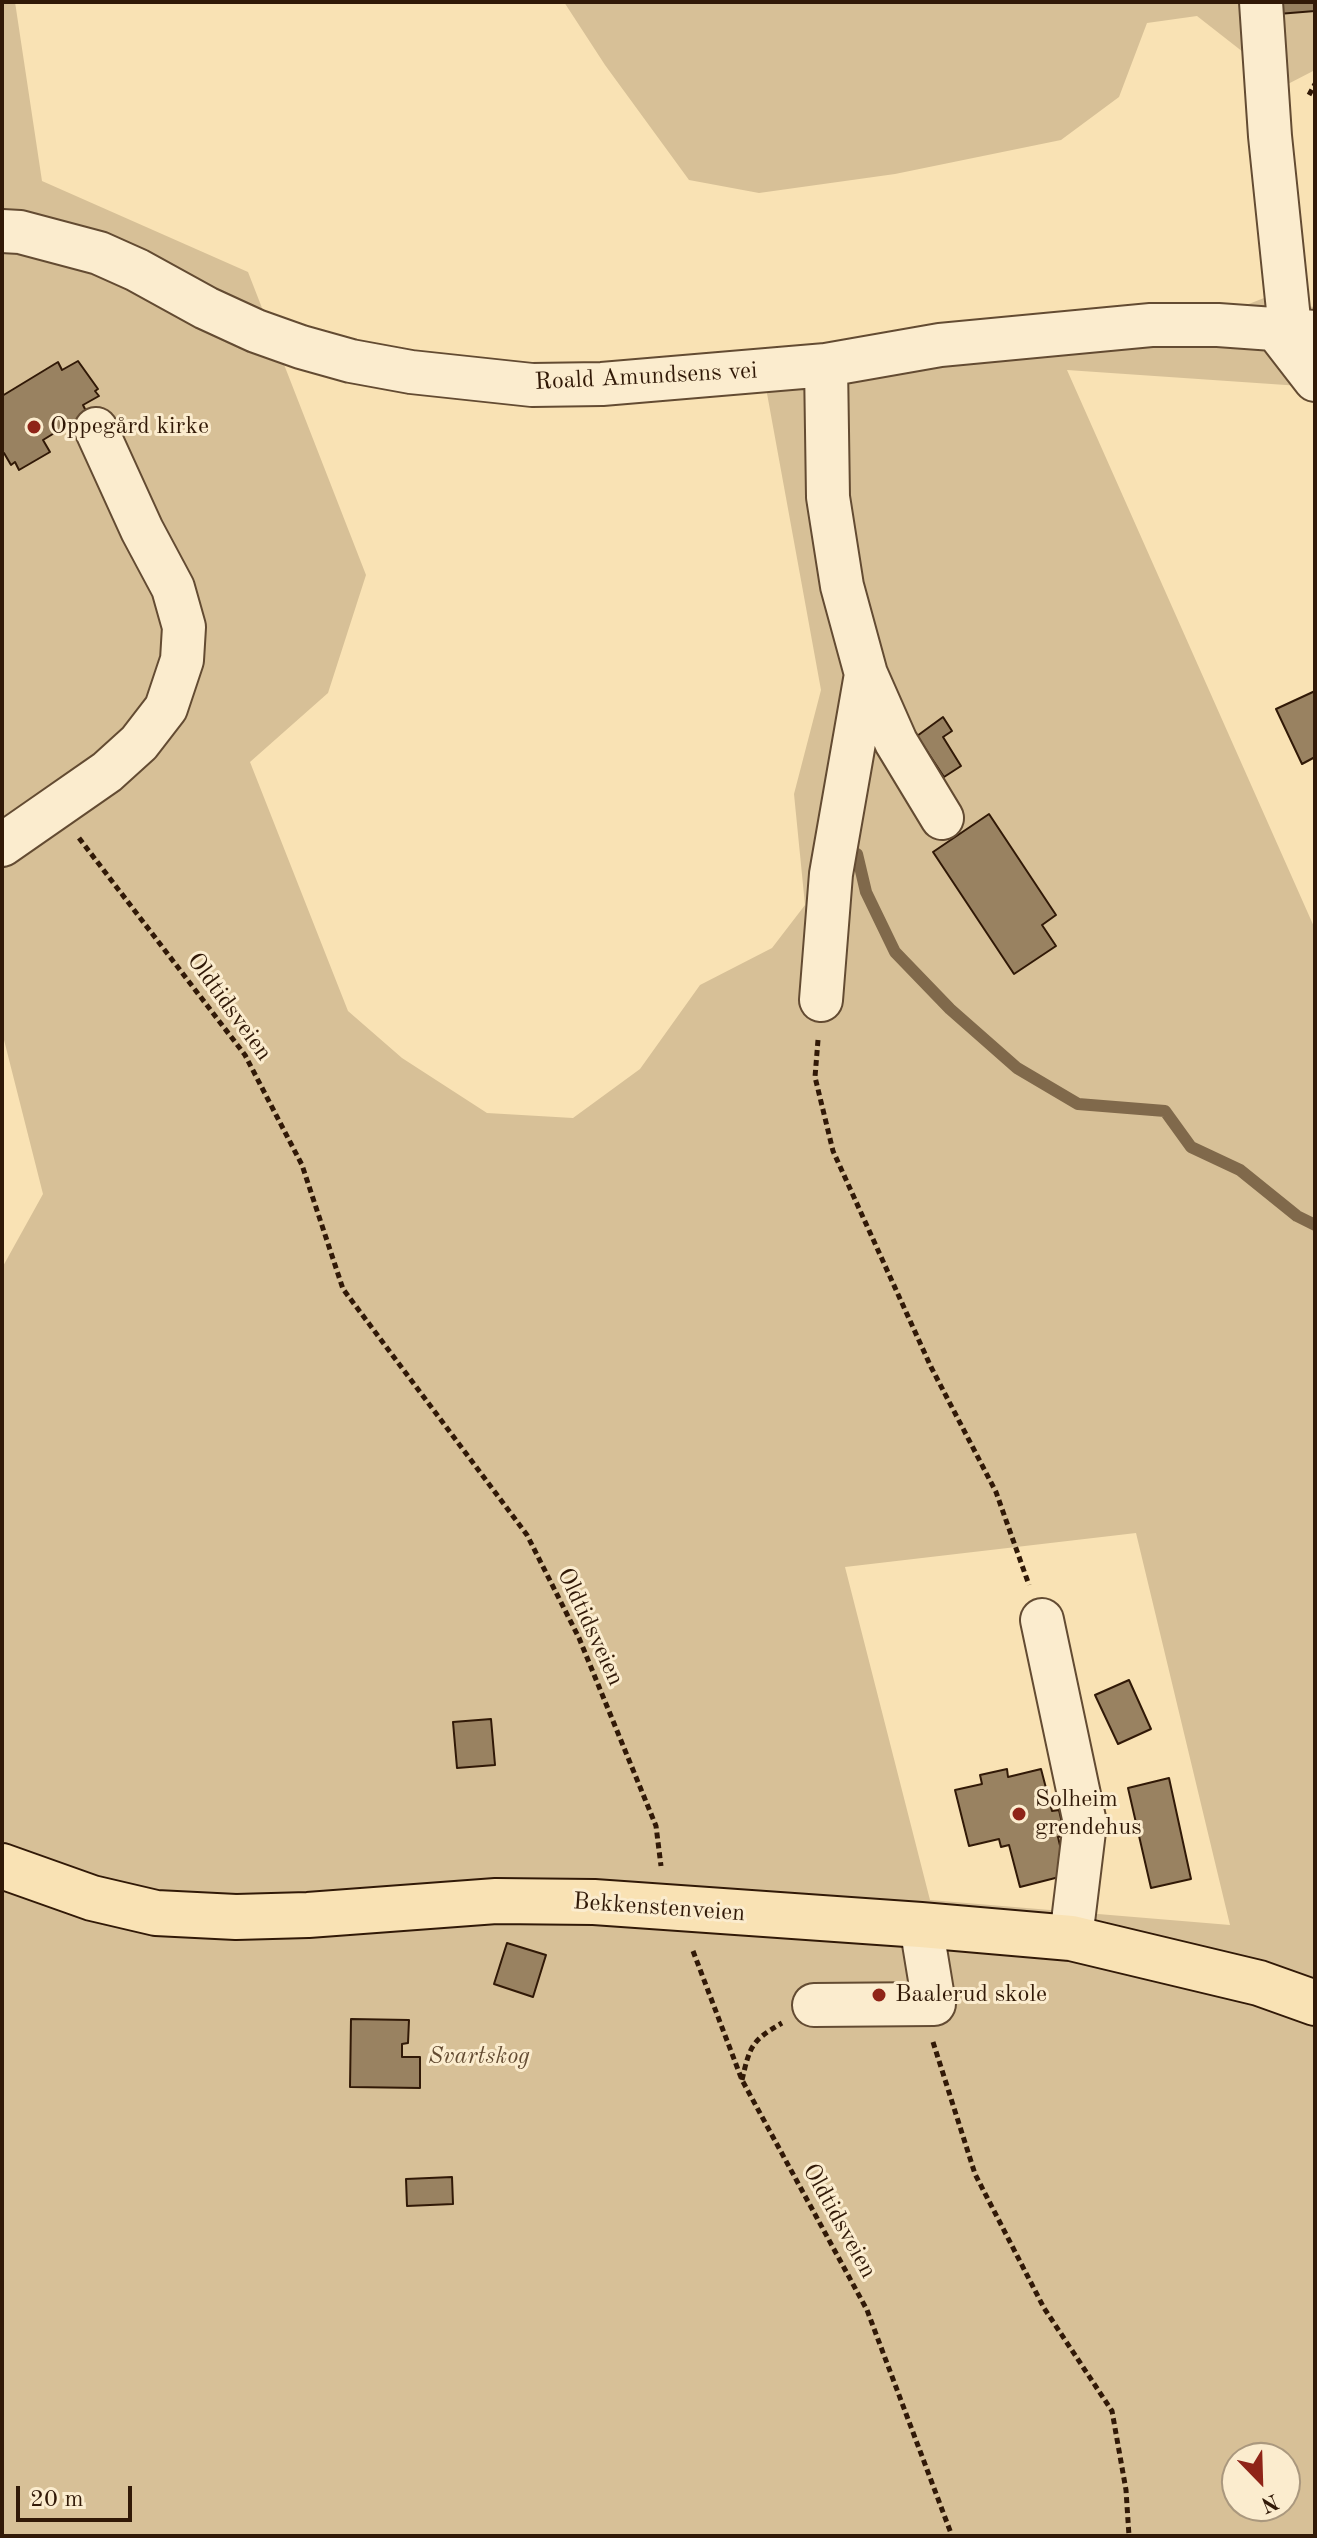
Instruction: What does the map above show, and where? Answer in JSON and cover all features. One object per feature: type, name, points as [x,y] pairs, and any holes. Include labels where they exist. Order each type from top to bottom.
[{"type":"main road","name":"Bekkenstenveien","points":[[2,1866],[92,1898],[156,1913],[236,1917],[308,1915],[496,1901],[594,1902],[1071,1938],[1259,1983],[1315,2003]]},
{"type":"street","points":[[1261,2],[1270,136],[1293,329],[1315,380]]},
{"type":"street","name":"Roald Amundsens vei","points":[[2,231],[20,232],[99,253],[256,331],[351,361],[470,380],[546,385],[602,384],[826,365],[940,345],[1151,325],[1293,329]]},
{"type":"street","points":[[826,365],[828,497],[842,586],[866,674],[896,742],[942,818]]},
{"type":"street","points":[[2,845],[107,772],[139,743],[166,708],[182,660],[184,627],[173,588],[142,530],[96,429]]},
{"type":"street","points":[[821,1000],[831,874],[866,674]]},
{"type":"street","points":[[1042,1620],[1085,1823],[1071,1938]]},
{"type":"street","points":[[814,2005],[934,2004],[921,1925]]},
{"type":"path","name":"Oldtidsveien","points":[[57,809],[245,1055],[302,1165],[343,1289],[527,1535],[579,1638],[656,1826],[662,1872],[742,2080],[867,2310],[952,2536]]},
{"type":"path","points":[[821,1000],[815,1077],[833,1151],[931,1367],[996,1492],[1042,1620]]},
{"type":"path","points":[[934,2004],[932,2036],[975,2174],[1044,2308],[1112,2411],[1126,2490],[1129,2536]]},
{"type":"path","points":[[742,2080],[749,2053],[759,2037],[814,2005]]},
{"type":"green space","name":"Svartskog","points":[[2,2],[15,2],[42,181],[248,272],[366,575],[328,693],[250,762],[348,1011],[402,1058],[487,1113],[573,1118],[640,1069],[700,985],[772,948],[805,905],[794,794],[821,690],[760,355],[1226,313],[1264,298],[1243,52],[1197,16],[1147,23],[1119,97],[1061,140],[895,174],[759,193],[689,180],[605,65],[564,2],[1315,2],[1315,70],[1286,85],[1305,306],[1315,307],[1315,387],[1067,370],[1315,929],[1315,2536],[2,2536],[2,1268],[43,1194],[2,1032]],"holes":[[[1136,1533],[1230,1925],[930,1900],[845,1567]]]},
{"type":"building","points":[[1277,2],[1315,2],[1315,11],[1278,14]]},
{"type":"building","name":"Oppegård kirke","points":[[78,361],[98,389],[95,391],[99,396],[83,405],[87,413],[43,440],[50,452],[19,470],[15,462],[11,465],[2,454],[2,396],[58,362],[62,370]]},
{"type":"building","points":[[1315,691],[1315,757],[1302,764],[1276,709]]},
{"type":"building","points":[[943,717],[952,731],[943,737],[961,766],[944,777],[917,736]]},
{"type":"building","points":[[989,814],[1056,915],[1042,925],[1056,946],[1014,974],[933,852]]},
{"type":"building","points":[[1129,1680],[1151,1729],[1118,1744],[1095,1695]]},
{"type":"building","points":[[491,1719],[495,1765],[457,1768],[453,1722]]},
{"type":"building","points":[[1007,1769],[1008,1777],[1041,1769],[1052,1811],[1059,1810],[1065,1836],[1058,1837],[1067,1875],[1020,1887],[1009,1845],[1001,1847],[999,1839],[969,1846],[955,1790],[982,1784],[980,1775]]},
{"type":"building","points":[[1169,1778],[1191,1879],[1151,1888],[1128,1788]]},
{"type":"building","points":[[507,1943],[546,1955],[533,1997],[494,1984]]},
{"type":"building","points":[[351,2019],[409,2020],[408,2043],[402,2044],[402,2057],[420,2057],[420,2088],[350,2087]]},
{"type":"building","points":[[452,2177],[453,2204],[407,2206],[406,2179]]},
{"type":"waterway","points":[[857,854],[866,892],[895,952],[950,1009],[1017,1068],[1078,1104],[1165,1111],[1191,1147],[1240,1170],[1297,1216],[1315,1225]]},
{"type":"place","name":"Oppegård kirke","points":[[34,427]]},
{"type":"place","name":"Solheim grendehus","points":[[1019,1814]]},
{"type":"place","name":"Baalerud skole","points":[[879,1995]]}]
